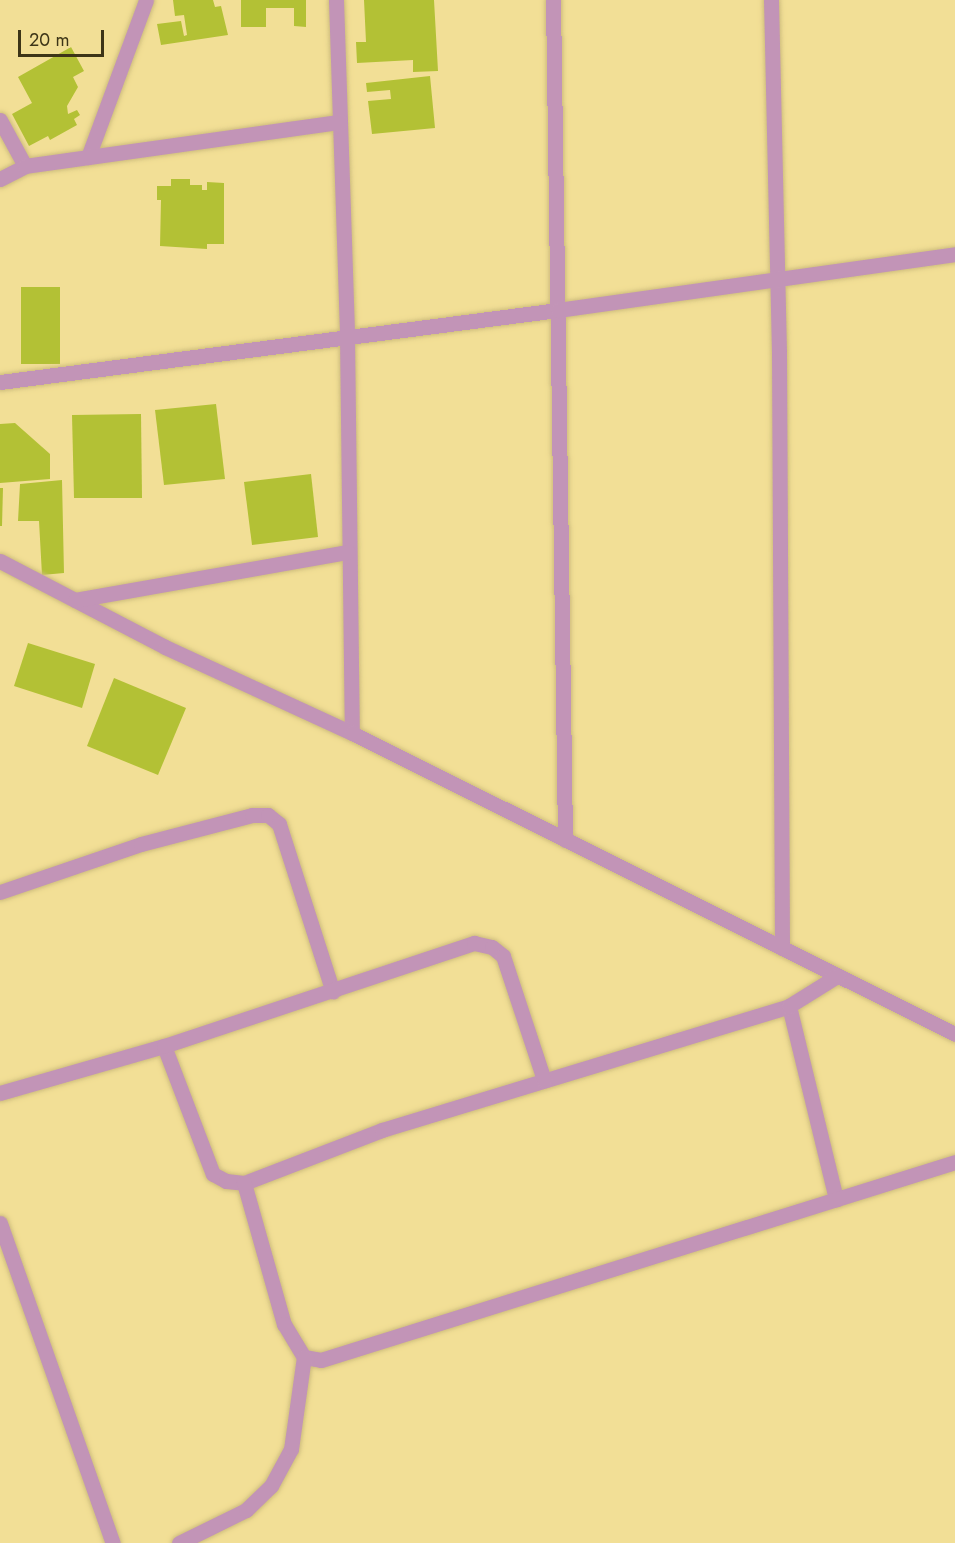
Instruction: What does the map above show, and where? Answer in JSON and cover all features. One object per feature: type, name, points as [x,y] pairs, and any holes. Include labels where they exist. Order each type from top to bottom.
[{"type":"street","points":[[88,157],[146,0]]},
{"type":"street","points":[[336,0],[347,336],[352,733]]},
{"type":"street","points":[[553,0],[566,840]]},
{"type":"street","points":[[771,0],[777,276],[782,948]]},
{"type":"street","points":[[0,120],[25,166]]},
{"type":"street","points":[[0,179],[25,166],[340,122]]},
{"type":"street","points":[[0,382],[558,310],[777,276],[955,254]]},
{"type":"street","points":[[75,600],[348,552]]},
{"type":"street","points":[[0,561],[75,600],[352,733],[955,1034]]},
{"type":"street","points":[[0,892],[141,844],[252,815],[268,815],[279,824],[333,992]]},
{"type":"street","points":[[0,1093],[164,1046],[333,992],[474,943],[492,947],[503,956],[544,1080]]},
{"type":"street","points":[[164,1046],[213,1174],[226,1181],[244,1183],[382,1130],[789,1006],[837,976]]},
{"type":"street","points":[[789,1006],[836,1199]]},
{"type":"street","points":[[304,1358],[321,1360],[955,1162]]},
{"type":"street","points":[[179,1543],[246,1510],[271,1486],[291,1449],[304,1358],[284,1324],[244,1183]]},
{"type":"street","points":[[0,1223],[113,1543]]},
{"type":"building","points":[[173,0],[213,0],[215,7],[221,6],[228,35],[161,45],[157,24],[181,21],[184,36],[187,35],[184,15],[175,16]]},
{"type":"building","points":[[241,0],[306,0],[306,27],[294,26],[294,8],[266,8],[266,27],[241,27]]},
{"type":"building","points":[[364,0],[434,0],[438,71],[413,72],[413,60],[357,63],[356,42],[366,42]]},
{"type":"building","points":[[71,47],[84,71],[73,77],[78,87],[67,106],[68,114],[77,110],[80,115],[74,119],[77,125],[50,140],[48,136],[29,146],[12,114],[32,103],[18,77]]},
{"type":"building","points":[[430,76],[435,128],[372,134],[368,101],[391,99],[390,90],[367,92],[366,83]]},
{"type":"building","points":[[171,179],[190,179],[190,185],[202,185],[202,190],[207,190],[207,182],[224,183],[224,244],[207,244],[207,249],[160,246],[161,200],[157,200],[157,186],[171,186]]},
{"type":"building","points":[[21,287],[60,287],[60,364],[21,364]]},
{"type":"building","points":[[216,404],[225,479],[164,485],[155,410]]},
{"type":"building","points":[[141,414],[142,498],[74,498],[72,415]]},
{"type":"building","points":[[15,423],[50,454],[50,479],[0,483],[0,424]]},
{"type":"building","points":[[311,474],[318,537],[252,545],[244,482]]},
{"type":"building","points":[[62,480],[64,573],[42,575],[39,521],[18,521],[20,484]]},
{"type":"building","points":[[0,488],[3,488],[2,526],[0,526]]},
{"type":"building","points":[[28,643],[95,664],[82,708],[14,686]]},
{"type":"building","points":[[114,678],[186,708],[158,775],[87,746]]}]
